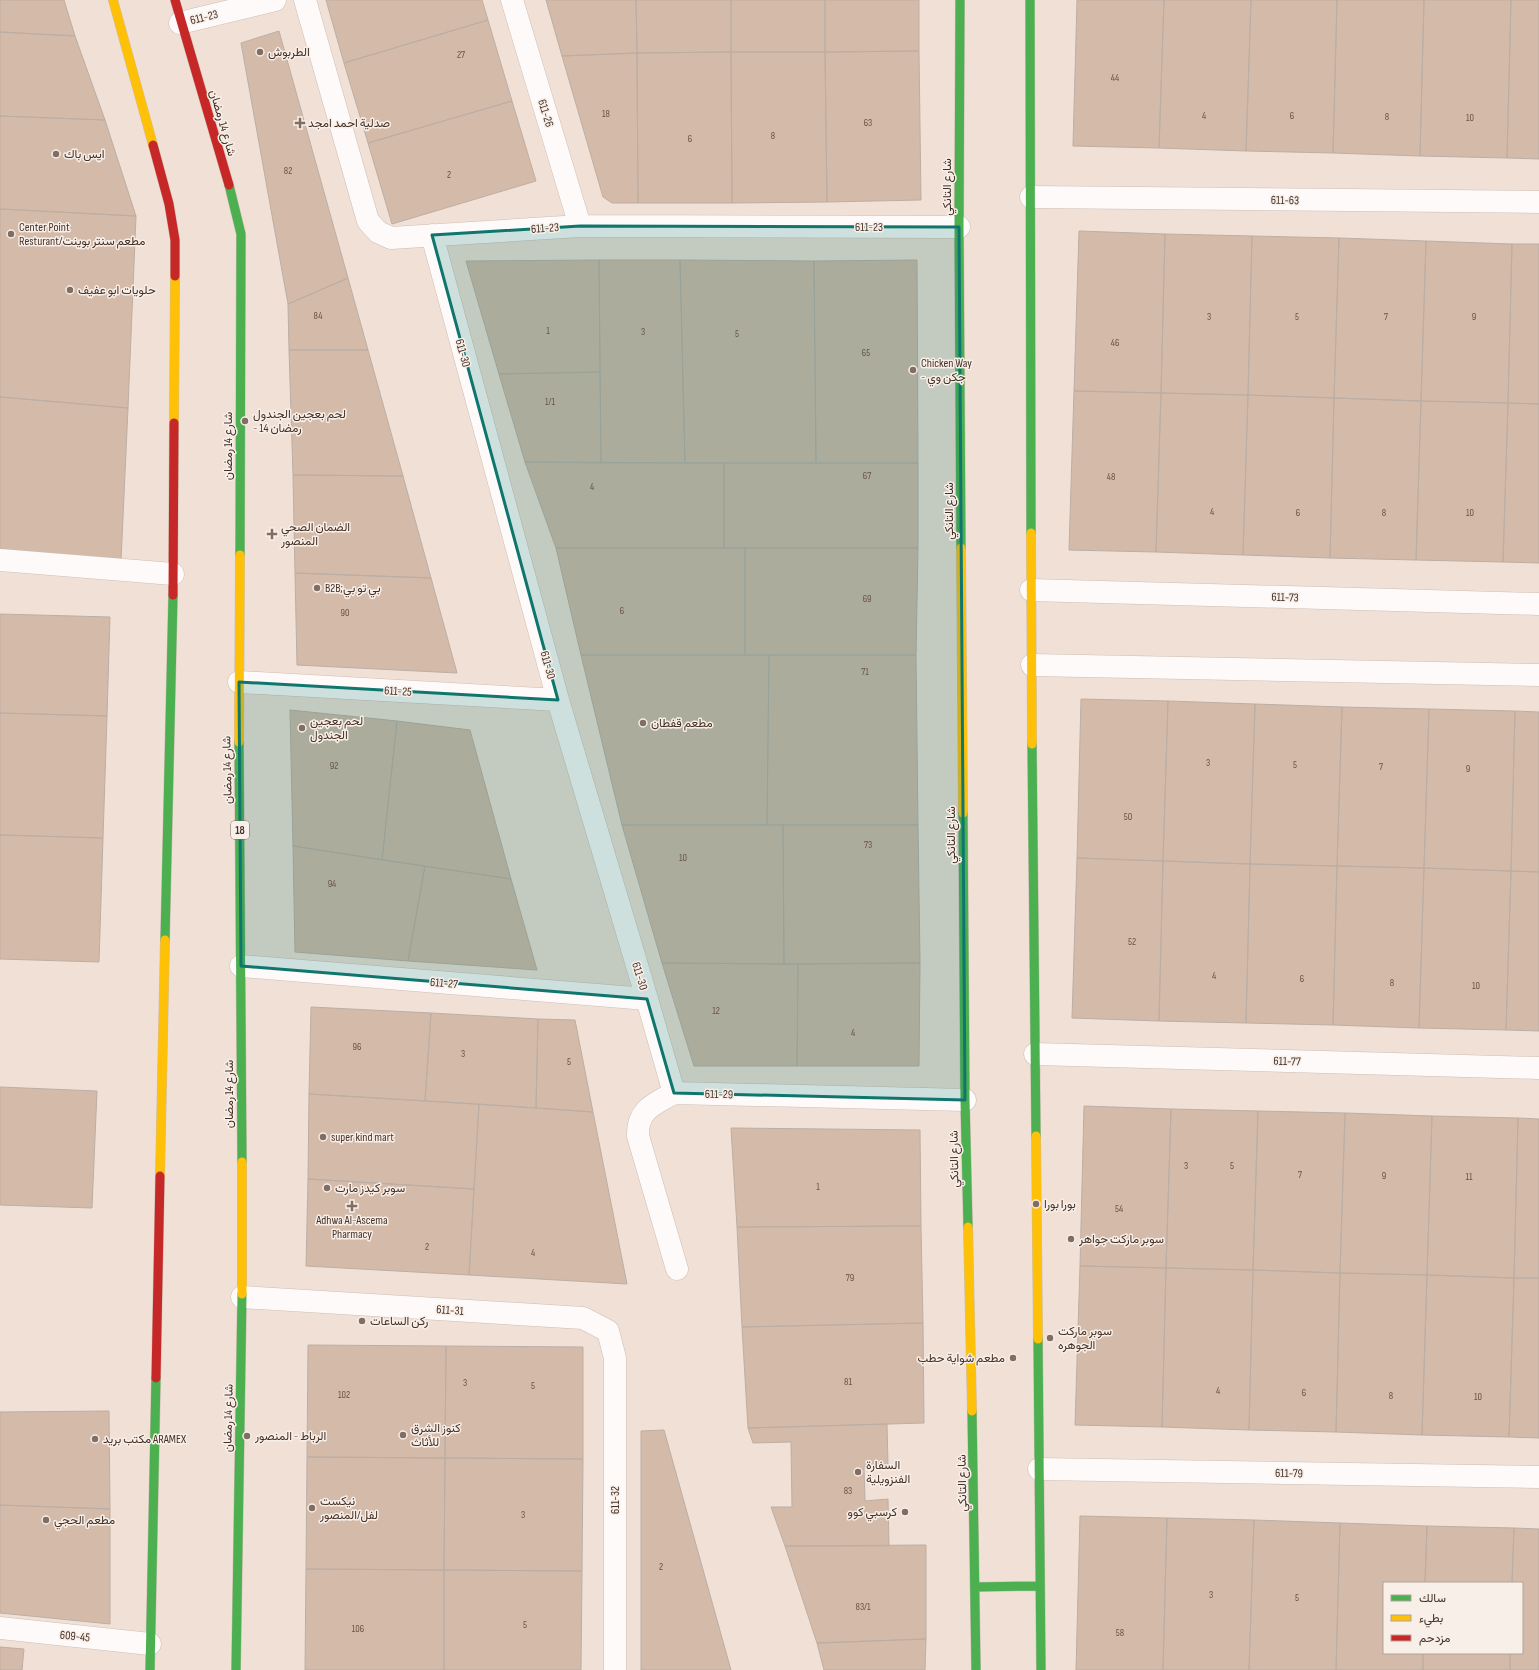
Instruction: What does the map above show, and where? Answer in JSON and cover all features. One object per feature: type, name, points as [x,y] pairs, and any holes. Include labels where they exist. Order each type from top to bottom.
[{"type":"street","points":[[113,0],[169,204],[175,240],[173,574],[150,1670]]},
{"type":"street","name":"شارع 14 رمضان","points":[[175,0],[180,23],[233,200],[241,234],[239,682],[242,1297],[236,1670]]},
{"type":"street","name":"611-23","points":[[180,23],[275,0]]},
{"type":"street","name":"611-23","points":[[305,0],[368,221],[378,232],[391,238],[580,226],[959,227]]},
{"type":"street","name":"611-26","points":[[512,0],[580,226]]},
{"type":"street","name":"شارع التانكي","points":[[960,0],[959,227],[965,1100],[974,1482],[976,1670]]},
{"type":"street","points":[[1030,0],[1031,590],[1041,1670]]},
{"type":"street","name":"611-63","points":[[1031,197],[1539,202]]},
{"type":"street","name":"611-30","points":[[432,235],[558,700],[674,1093]]},
{"type":"street","points":[[0,560],[173,574]]},
{"type":"street","name":"611-73","points":[[1031,590],[1539,604]]},
{"type":"street","points":[[1032,666],[1539,675]]},
{"type":"street","name":"611-25","points":[[239,682],[558,700]]},
{"type":"street","name":"611-27","points":[[241,966],[647,999]]},
{"type":"street","name":"611-77","points":[[1035,1054],[1539,1068]]},
{"type":"street","points":[[674,1093],[646,1110],[640,1118],[637,1127],[638,1136],[677,1270]]},
{"type":"street","name":"611-29","points":[[674,1093],[965,1100]]},
{"type":"street","name":"611-31","points":[[242,1297],[583,1318],[608,1331]]},
{"type":"street","name":"611-32","points":[[608,1331],[615,1358],[615,1670]]},
{"type":"street","name":"611-79","points":[[1039,1469],[1539,1478]]},
{"type":"street","points":[[975,1587],[1040,1586]]},
{"type":"street","name":"609-45","points":[[0,1628],[150,1644]]},
{"type":"highlighted area","points":[[580,226],[959,227],[965,1100],[674,1093],[647,999],[241,966],[239,682],[558,700],[432,235]]},
{"type":"building","points":[[0,0],[64,0],[75,36],[0,32]]},
{"type":"building","points":[[326,0],[482,0],[488,20],[344,63]]},
{"type":"building","points":[[546,0],[636,0],[637,53],[562,56]]},
{"type":"building","points":[[636,0],[731,0],[731,52],[637,53]]},
{"type":"building","points":[[731,0],[825,0],[825,52],[731,52]]},
{"type":"building","points":[[825,0],[919,0],[919,51],[825,52]]},
{"type":"building","points":[[1077,0],[1164,0],[1159,148],[1073,146]]},
{"type":"building","points":[[1164,0],[1251,0],[1246,151],[1159,148]]},
{"type":"building","points":[[1251,0],[1337,0],[1333,153],[1246,151]]},
{"type":"building","points":[[1337,0],[1424,0],[1420,156],[1333,153]]},
{"type":"building","points":[[1424,0],[1511,0],[1507,158],[1420,156]]},
{"type":"building","points":[[1511,0],[1539,0],[1539,159],[1507,158]]},
{"type":"building","points":[[488,20],[512,101],[368,143],[344,63]]},
{"type":"building","points":[[279,31],[348,278],[288,304],[241,43]]},
{"type":"building","points":[[0,32],[75,36],[105,120],[0,116]]},
{"type":"building","points":[[919,51],[921,200],[827,202],[825,52]]},
{"type":"building","points":[[731,52],[825,52],[827,202],[732,203]]},
{"type":"building","points":[[731,52],[732,203],[638,203],[637,53]]},
{"type":"building","points":[[637,53],[638,203],[612,203],[603,197],[562,56]]},
{"type":"building","points":[[512,101],[536,181],[392,224],[368,143]]},
{"type":"building","points":[[0,116],[105,120],[136,216],[0,209]]},
{"type":"building","points":[[0,209],[136,216],[128,408],[0,397]]},
{"type":"building","points":[[1079,231],[1165,234],[1161,393],[1074,391]]},
{"type":"building","points":[[1165,234],[1252,236],[1248,395],[1161,393]]},
{"type":"building","points":[[1252,236],[1339,238],[1334,398],[1248,395]]},
{"type":"building","points":[[1339,238],[1426,241],[1421,401],[1334,398]]},
{"type":"building","points":[[1426,241],[1512,244],[1508,403],[1421,401]]},
{"type":"building","points":[[1512,244],[1539,244],[1539,404],[1508,403]]},
{"type":"building","points":[[599,260],[600,372],[499,374],[466,261]]},
{"type":"building","points":[[599,260],[680,260],[685,463],[601,463]]},
{"type":"building","points":[[680,260],[814,261],[816,463],[685,463]]},
{"type":"building","points":[[917,260],[918,463],[816,463],[814,261]]},
{"type":"building","points":[[348,278],[368,350],[289,350],[288,304]]},
{"type":"building","points":[[289,350],[368,350],[403,476],[293,475]]},
{"type":"building","points":[[600,372],[601,463],[525,462],[499,374]]},
{"type":"building","points":[[1074,391],[1161,393],[1156,552],[1069,550]]},
{"type":"building","points":[[1161,393],[1248,395],[1243,555],[1156,552]]},
{"type":"building","points":[[1248,395],[1334,398],[1330,558],[1243,555]]},
{"type":"building","points":[[0,397],[128,408],[121,561],[0,549]]},
{"type":"building","points":[[1334,398],[1421,401],[1416,560],[1330,558]]},
{"type":"building","points":[[1421,401],[1508,403],[1503,562],[1416,560]]},
{"type":"building","points":[[1508,403],[1539,404],[1539,563],[1503,562]]},
{"type":"building","points":[[525,462],[724,463],[724,548],[556,548]]},
{"type":"building","points":[[724,463],[918,463],[918,548],[724,548]]},
{"type":"building","points":[[293,475],[403,476],[431,578],[295,573]]},
{"type":"building","points":[[556,548],[745,548],[745,655],[581,655]]},
{"type":"building","points":[[745,548],[918,548],[916,655],[745,655]]},
{"type":"building","points":[[295,573],[431,578],[457,673],[297,665]]},
{"type":"building","points":[[0,614],[110,617],[107,716],[0,713]]},
{"type":"building","points":[[581,655],[769,655],[767,825],[622,825]]},
{"type":"building","points":[[769,655],[916,655],[918,825],[767,825]]},
{"type":"building","points":[[1081,699],[1168,701],[1163,861],[1077,858]]},
{"type":"building","points":[[1168,701],[1255,704],[1250,864],[1163,861]]},
{"type":"building","points":[[1255,704],[1342,707],[1337,866],[1250,864]]},
{"type":"building","points":[[1342,707],[1429,709],[1424,868],[1337,866]]},
{"type":"building","points":[[1429,709],[1515,711],[1511,871],[1424,868]]},
{"type":"building","points":[[290,710],[397,721],[382,860],[293,846]]},
{"type":"building","points":[[1515,711],[1539,712],[1539,872],[1511,871]]},
{"type":"building","points":[[0,713],[107,716],[103,838],[0,835]]},
{"type":"building","points":[[397,721],[470,730],[511,879],[382,860]]},
{"type":"building","points":[[622,825],[783,825],[784,964],[662,963]]},
{"type":"building","points":[[783,825],[918,825],[920,963],[784,964]]},
{"type":"building","points":[[0,835],[103,838],[99,962],[0,959]]},
{"type":"building","points":[[293,846],[425,866],[408,961],[295,952]]},
{"type":"building","points":[[1077,858],[1163,861],[1159,1021],[1072,1018]]},
{"type":"building","points":[[1163,861],[1250,864],[1246,1023],[1159,1021]]},
{"type":"building","points":[[1250,864],[1337,866],[1333,1025],[1246,1023]]},
{"type":"building","points":[[425,866],[511,879],[537,970],[408,961]]},
{"type":"building","points":[[1337,866],[1424,868],[1419,1028],[1333,1025]]},
{"type":"building","points":[[1424,868],[1511,871],[1506,1030],[1419,1028]]},
{"type":"building","points":[[1511,871],[1539,872],[1539,1031],[1506,1030]]},
{"type":"building","points":[[662,963],[798,964],[797,1066],[694,1066]]},
{"type":"building","points":[[920,963],[919,1066],[797,1066],[798,964]]},
{"type":"building","points":[[311,1007],[431,1013],[425,1101],[309,1094]]},
{"type":"building","points":[[431,1013],[538,1019],[536,1108],[425,1101]]},
{"type":"building","points":[[538,1019],[575,1020],[593,1112],[536,1108]]},
{"type":"building","points":[[0,1087],[97,1091],[92,1208],[0,1205]]},
{"type":"building","points":[[309,1094],[479,1104],[474,1189],[308,1179]]},
{"type":"building","points":[[479,1104],[593,1112],[627,1284],[469,1275]]},
{"type":"building","points":[[1084,1106],[1171,1109],[1166,1268],[1080,1266]]},
{"type":"building","points":[[1171,1109],[1258,1111],[1253,1270],[1166,1268]]},
{"type":"building","points":[[1258,1111],[1345,1113],[1340,1273],[1253,1270]]},
{"type":"building","points":[[1345,1113],[1432,1116],[1427,1275],[1340,1273]]},
{"type":"building","points":[[1432,1116],[1518,1118],[1514,1278],[1427,1275]]},
{"type":"building","points":[[1518,1118],[1539,1119],[1539,1278],[1514,1278]]},
{"type":"building","points":[[731,1128],[920,1130],[921,1226],[737,1227]]},
{"type":"building","points":[[308,1179],[474,1189],[469,1275],[306,1266]]},
{"type":"building","points":[[921,1226],[923,1323],[742,1327],[737,1227]]},
{"type":"building","points":[[1080,1266],[1166,1268],[1162,1427],[1075,1425]]},
{"type":"building","points":[[1166,1268],[1253,1270],[1249,1430],[1162,1427]]},
{"type":"building","points":[[1253,1270],[1340,1273],[1336,1432],[1249,1430]]},
{"type":"building","points":[[1340,1273],[1427,1275],[1422,1435],[1336,1432]]},
{"type":"building","points":[[1427,1275],[1514,1278],[1509,1437],[1422,1435]]},
{"type":"building","points":[[1514,1278],[1539,1278],[1539,1438],[1509,1437]]},
{"type":"building","points":[[923,1323],[924,1423],[748,1428],[742,1327]]},
{"type":"building","points":[[308,1345],[446,1346],[445,1458],[307,1457]]},
{"type":"building","points":[[446,1346],[583,1347],[583,1459],[445,1458]]},
{"type":"building","points":[[109,1411],[110,1509],[0,1505],[0,1412]]},
{"type":"building","points":[[887,1424],[888,1465],[864,1467],[865,1501],[888,1499],[889,1546],[785,1546],[771,1507],[792,1507],[791,1442],[753,1443],[748,1428]]},
{"type":"building","points":[[664,1430],[731,1670],[641,1670],[641,1431]]},
{"type":"building","points":[[307,1457],[445,1458],[444,1570],[306,1569]]},
{"type":"building","points":[[445,1458],[583,1459],[582,1571],[444,1570]]},
{"type":"building","points":[[0,1505],[110,1509],[110,1624],[0,1613]]},
{"type":"building","points":[[1080,1516],[1167,1518],[1163,1670],[1076,1670]]},
{"type":"building","points":[[1167,1518],[1254,1520],[1249,1670],[1163,1670]]},
{"type":"building","points":[[1254,1520],[1340,1523],[1336,1670],[1249,1670]]},
{"type":"building","points":[[1340,1523],[1427,1526],[1425,1582],[1383,1582],[1383,1654],[1423,1654],[1423,1670],[1336,1670]]},
{"type":"building","points":[[1427,1526],[1514,1528],[1512,1582],[1425,1582]]},
{"type":"building","points":[[1514,1528],[1539,1529],[1539,1670],[1510,1670],[1510,1654],[1523,1654],[1523,1582],[1512,1582]]},
{"type":"building","points":[[926,1545],[926,1639],[817,1643],[785,1546]]},
{"type":"building","points":[[306,1569],[444,1570],[444,1670],[305,1670]]},
{"type":"building","points":[[444,1570],[582,1571],[581,1670],[444,1670]]},
{"type":"building","points":[[926,1639],[925,1670],[824,1670],[817,1643]]},
{"type":"building","points":[[0,1647],[24,1649],[22,1670],[0,1670]]},
{"type":"building","points":[[1423,1654],[1510,1654],[1510,1670],[1423,1670]]},
{"type":"traffic: fast","points":[[960,0],[959,227],[961,548]]},
{"type":"traffic: fast","points":[[1030,0],[1031,533]]},
{"type":"traffic: fast","points":[[229,185],[241,234],[240,555]]},
{"type":"traffic: fast","points":[[165,940],[173,595]]},
{"type":"traffic: fast","points":[[239,742],[242,1162]]},
{"type":"traffic: fast","points":[[1032,744],[1036,1136]]},
{"type":"traffic: fast","points":[[963,813],[965,1100],[968,1227]]},
{"type":"traffic: fast","points":[[236,1670],[242,1294]]},
{"type":"traffic: fast","points":[[1038,1339],[1041,1670]]},
{"type":"traffic: fast","points":[[150,1670],[156,1378]]},
{"type":"traffic: fast","points":[[972,1411],[976,1670]]},
{"type":"traffic: fast","points":[[975,1587],[1040,1586]]},
{"type":"traffic: slow","points":[[113,0],[153,145]]},
{"type":"traffic: slow","points":[[174,423],[175,276]]},
{"type":"traffic: slow","points":[[1031,533],[1032,744]]},
{"type":"traffic: slow","points":[[961,548],[963,813]]},
{"type":"traffic: slow","points":[[239,742],[240,555]]},
{"type":"traffic: slow","points":[[160,1176],[165,940]]},
{"type":"traffic: slow","points":[[1036,1136],[1038,1339]]},
{"type":"traffic: slow","points":[[242,1162],[242,1294]]},
{"type":"traffic: slow","points":[[968,1227],[972,1411]]},
{"type":"traffic: jam","points":[[175,0],[229,185]]},
{"type":"traffic: jam","points":[[153,145],[169,204],[175,240],[175,276]]},
{"type":"traffic: jam","points":[[173,595],[174,423]]},
{"type":"traffic: jam","points":[[156,1378],[160,1176]]},
{"type":"place","name":"الطربوش","points":[[260,52]]},
{"type":"place","name":"صدلية احمد امجد","points":[[300,123]]},
{"type":"place","name":"ايس باك","points":[[56,154]]},
{"type":"place","name":"Center Point Resturant/مطعم سنتر بوينت","points":[[11,234]]},
{"type":"place","name":"حلويات ابو عفيف","points":[[70,290]]},
{"type":"place","name":"Chicken Way - جكن وي","points":[[913,370]]},
{"type":"place","name":"لحم بعجين الجندول - 14 رمضان","points":[[245,421]]},
{"type":"place","name":"الضمان الصحي المنصور","points":[[272,534]]},
{"type":"place","name":"B2B;بي تو بي","points":[[317,588]]},
{"type":"place","name":"مطعم قفطان","points":[[643,723]]},
{"type":"place","name":"لحم بعجين الجندول","points":[[302,728]]},
{"type":"place","name":"super kind mart","points":[[323,1137]]},
{"type":"place","name":"سوبر كيدز مارت","points":[[327,1188]]},
{"type":"place","name":"بورا بورا","points":[[1036,1204]]},
{"type":"place","name":"Adhwa Al-Ascema Pharmacy","points":[[352,1206]]},
{"type":"place","name":"سوبر ماركت جواهر","points":[[1071,1239]]},
{"type":"place","name":"ركن الساعات","points":[[362,1321]]},
{"type":"place","name":"سوبر ماركت الجوهره","points":[[1050,1338]]},
{"type":"place","name":"مطعم شواية حطب","points":[[1013,1358]]},
{"type":"place","name":"كنوز الشرق للأثاث","points":[[403,1435]]},
{"type":"place","name":"الرباط - المنصور","points":[[247,1436]]},
{"type":"place","name":"مكتب بريد ARAMEX","points":[[95,1439]]},
{"type":"place","name":"السفارة الفنزويلية","points":[[858,1472]]},
{"type":"place","name":"نيكست لفل/المنصور","points":[[312,1508]]},
{"type":"place","name":"كرسبي كوو","points":[[905,1512]]},
{"type":"place","name":"مطعم الحجي","points":[[46,1520]]}]
